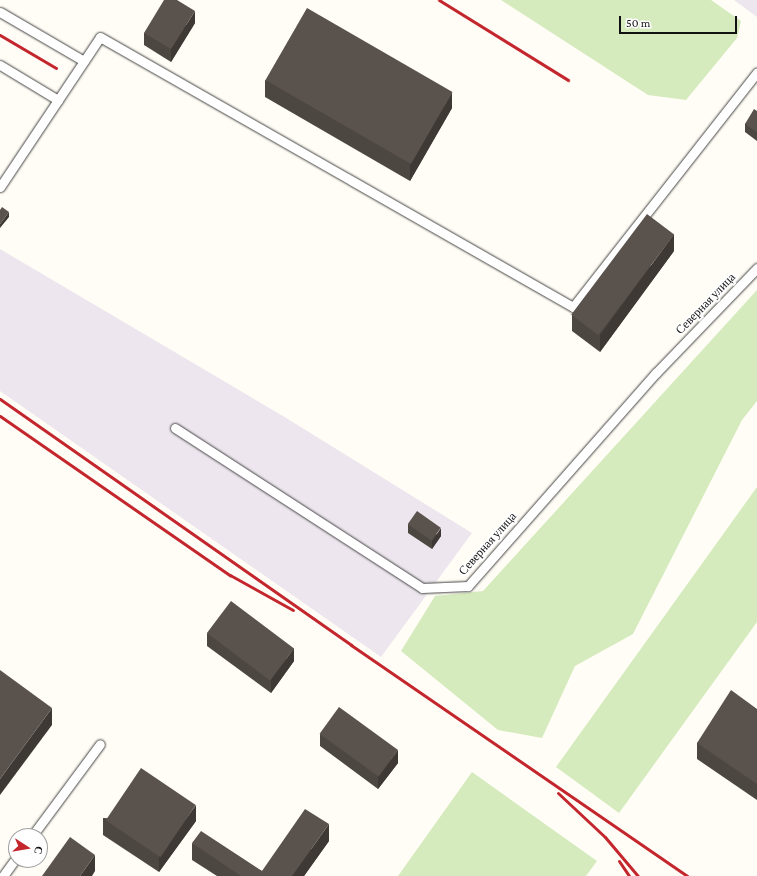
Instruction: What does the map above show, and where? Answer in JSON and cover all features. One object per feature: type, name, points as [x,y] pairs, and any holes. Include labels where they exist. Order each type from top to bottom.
[{"type":"lane","points":[[0,12],[84,61]]},
{"type":"lane","points":[[0,187],[100,37],[573,307],[757,72]]},
{"type":"lane","points":[[0,65],[58,100]]},
{"type":"lane","name":"Северная улица","points":[[175,428],[422,588],[468,586],[656,373],[757,268]]},
{"type":"lane","points":[[38,828],[100,744]]},
{"type":"shaded area","points":[[734,0],[757,0],[757,17]]},
{"type":"shaded area","points":[[0,249],[283,416],[472,533],[381,657],[0,391]]},
{"type":"green space","points":[[501,0],[711,0],[741,21],[737,38],[686,100],[648,95]]},
{"type":"green space","points":[[757,290],[757,401],[742,420],[633,634],[575,666],[542,738],[498,730],[401,651],[435,596],[483,591]]},
{"type":"green space","points":[[757,487],[757,622],[619,813],[556,767]]},
{"type":"green space","points":[[472,772],[597,861],[586,876],[398,876]]},
{"type":"building","points":[[164,0],[177,0],[195,11],[171,49],[144,33]]},
{"type":"building","points":[[307,8],[452,92],[411,164],[266,80]]},
{"type":"building","points":[[754,109],[757,111],[757,132],[745,124]]},
{"type":"building","points":[[2,207],[9,212],[0,224],[0,210]]},
{"type":"building","points":[[647,214],[674,234],[598,335],[571,315]]},
{"type":"building","points":[[417,511],[441,528],[432,541],[408,524]]},
{"type":"building","points":[[231,601],[294,649],[270,680],[207,633]]},
{"type":"building","points":[[0,670],[52,708],[0,779]]},
{"type":"building","points":[[731,690],[757,709],[757,784],[697,743]]},
{"type":"building","points":[[339,707],[398,750],[379,777],[320,734]]},
{"type":"building","points":[[141,768],[196,805],[160,857],[106,820]]},
{"type":"building","points":[[305,809],[329,824],[292,876],[241,876],[192,843],[201,831],[262,871]]},
{"type":"building","points":[[70,837],[95,855],[80,876],[42,876]]},
{"type":"railway","points":[[439,0],[568,80]]},
{"type":"railway","points":[[0,35],[56,68]]},
{"type":"railway","points":[[0,399],[351,645],[687,876]]},
{"type":"railway","points":[[0,416],[230,575],[293,610]]},
{"type":"railway","points":[[558,793],[605,837],[638,876]]},
{"type":"railway","points":[[619,861],[629,876]]}]
